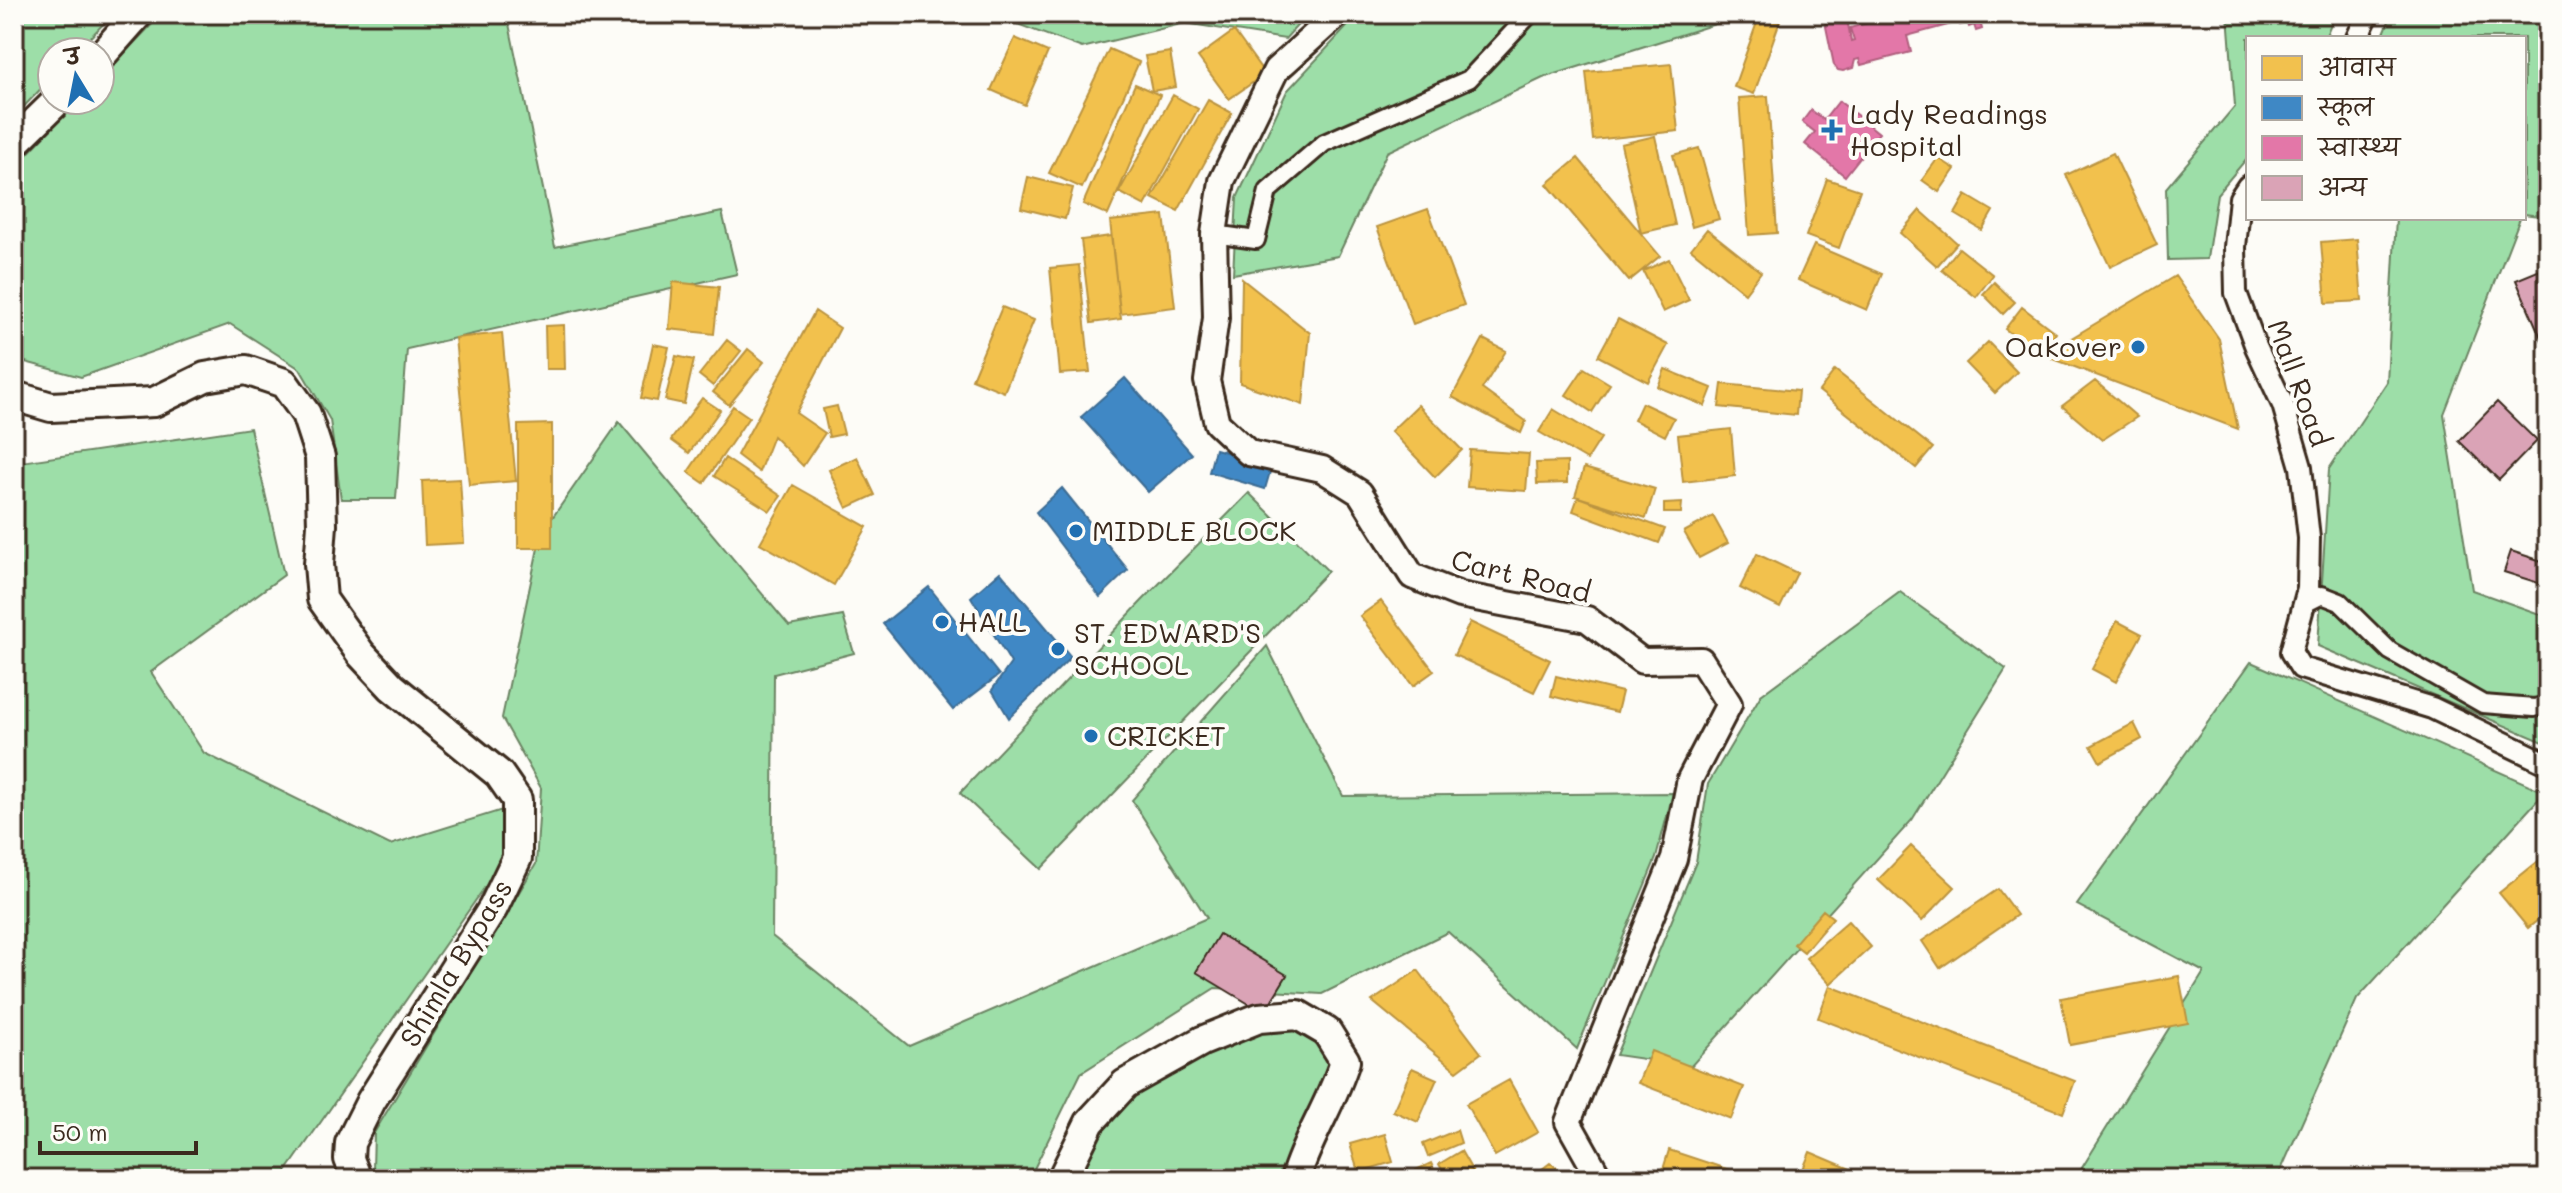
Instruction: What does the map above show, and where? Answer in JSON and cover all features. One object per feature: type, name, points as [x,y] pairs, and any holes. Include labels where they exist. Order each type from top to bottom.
[{"type":"highway","points":[[116,39],[138,14]]},
{"type":"highway","points":[[14,143],[42,116]]},
{"type":"highway","name":"Shimla Bypass","points":[[14,396],[51,407],[154,402],[205,377],[246,370],[284,383],[306,414],[320,457],[322,525],[319,564],[322,599],[361,654],[392,687],[499,774],[517,800],[517,858],[493,908],[371,1101],[350,1143],[349,1159],[357,1179]]},
{"type":"highway","points":[[1062,1179],[1090,1122],[1125,1084],[1202,1041],[1259,1018],[1298,1015],[1327,1032],[1345,1061],[1337,1089],[1303,1153],[1295,1179]]},
{"type":"main road","name":"Cart Road","points":[[1338,14],[1276,70],[1222,181],[1214,234],[1216,318],[1207,381],[1217,423],[1249,453],[1322,469],[1360,493],[1412,576],[1460,595],[1587,619],[1642,661],[1701,660],[1729,704],[1690,779],[1674,859],[1568,1122],[1600,1179]]},
{"type":"street","points":[[1214,234],[1256,240],[1268,191],[1324,143],[1469,79],[1530,14]]},
{"type":"street","points":[[2358,36],[2368,14]]},
{"type":"street","name":"Mall Road","points":[[2246,189],[2240,198],[2235,247],[2236,293],[2256,347],[2283,405],[2301,467],[2309,538],[2308,589],[2291,652],[2301,668],[2432,708],[2548,764]]},
{"type":"street","points":[[2304,604],[2322,595],[2340,602],[2390,651],[2483,704],[2534,708],[2548,705]]},
{"type":"green space","points":[[14,14],[113,14],[92,36],[36,36],[36,94],[14,117]]},
{"type":"green space","points":[[162,14],[507,14],[555,247],[722,212],[737,274],[407,349],[396,499],[341,499],[330,420],[300,369],[230,324],[81,377],[14,359],[14,168],[64,116],[116,116],[116,61]]},
{"type":"green space","points":[[990,14],[1308,14],[1285,39],[1185,23],[1082,48]]},
{"type":"green space","points":[[1359,14],[1747,14],[1543,78],[1387,152],[1338,256],[1233,274],[1237,198],[1287,91]]},
{"type":"green space","points":[[2228,14],[2335,14],[2326,36],[2246,36],[2246,159],[2217,194],[2207,259],[2168,260],[2166,188],[2235,106]]},
{"type":"green space","points":[[2392,14],[2548,14],[2548,217],[2526,214],[2526,36],[2383,36]]},
{"type":"green space","points":[[2396,220],[2519,220],[2444,414],[2472,590],[2548,617],[2548,744],[2318,646],[2329,469],[2387,382]]},
{"type":"green space","points":[[619,422],[789,626],[843,616],[854,653],[774,674],[772,936],[909,1046],[1207,918],[1132,800],[1267,646],[1343,796],[1673,793],[1656,858],[1577,1049],[1448,932],[1322,994],[1215,988],[1081,1073],[1029,1179],[386,1179],[373,1169],[374,1133],[536,864],[541,788],[502,718],[541,534]]},
{"type":"green space","points":[[250,428],[284,575],[151,672],[204,753],[390,845],[502,810],[501,864],[281,1179],[14,1179],[14,463]]},
{"type":"green space","name":"CRICKET","points":[[1249,493],[1328,571],[1041,869],[960,793]]},
{"type":"green space","points":[[1900,592],[2006,669],[1912,820],[1691,1066],[1616,1055],[1696,862],[1708,784],[1761,695]]},
{"type":"green space","points":[[2251,662],[2545,792],[2357,999],[2277,1179],[2075,1179],[2204,972],[2077,905]]},
{"type":"green space","points":[[1262,1024],[1289,1025],[1307,1030],[1321,1042],[1336,1065],[1287,1179],[1071,1179],[1098,1126],[1131,1091]]},
{"type":"building: आवास","points":[[1760,14],[1781,18],[1754,94],[1734,87]]},
{"type":"building: आवास","points":[[1234,31],[1265,74],[1229,99],[1198,57]]},
{"type":"building: आवास","points":[[1015,38],[1048,52],[1025,105],[991,90]]},
{"type":"building: आवास","points":[[1109,49],[1139,62],[1082,188],[1049,173]]},
{"type":"building: आवास","points":[[1170,52],[1176,87],[1152,91],[1145,56]]},
{"type":"building: आवास","points":[[1671,64],[1678,131],[1593,140],[1586,72]]},
{"type":"building: आवास","points":[[1135,84],[1160,95],[1108,215],[1083,204]]},
{"type":"building: आवास","points":[[1173,95],[1198,109],[1145,206],[1119,192]]},
{"type":"building: आवास","points":[[1768,96],[1777,233],[1749,235],[1739,98]]},
{"type":"building: आवास","points":[[1208,100],[1232,113],[1178,211],[1152,198]]},
{"type":"building: आवास","points":[[1655,136],[1675,225],[1641,233],[1621,144]]},
{"type":"building: आवास","points":[[1699,148],[1719,219],[1692,227],[1673,155]]},
{"type":"building: आवास","points":[[2113,153],[2157,245],[2110,267],[2066,175]]},
{"type":"building: आवास","points":[[1578,158],[1660,256],[1629,281],[1547,184]]},
{"type":"building: आवास","points":[[1938,158],[1955,169],[1939,192],[1922,180]]},
{"type":"building: आवास","points":[[1028,177],[1073,188],[1065,219],[1021,208]]},
{"type":"building: आवास","points":[[1827,179],[1860,190],[1839,248],[1806,236]]},
{"type":"building: आवास","points":[[1966,195],[1993,211],[1982,230],[1955,214]]},
{"type":"building: आवास","points":[[1428,209],[1464,305],[1413,324],[1377,227]]},
{"type":"building: आवास","points":[[1920,210],[1957,243],[1937,266],[1900,233]]},
{"type":"building: आवास","points":[[1164,215],[1175,307],[1120,314],[1110,221]]},
{"type":"building: आवास","points":[[1707,229],[1761,272],[1745,293],[1691,249]]},
{"type":"building: आवास","points":[[1111,236],[1121,319],[1091,323],[1081,240]]},
{"type":"building: आवास","points":[[2357,239],[2362,301],[2326,303],[2321,242]]},
{"type":"building: आवास","points":[[1814,245],[1882,274],[1867,310],[1798,280]]},
{"type":"building: आवास","points":[[1959,248],[1993,275],[1976,297],[1942,270]]},
{"type":"building: आवास","points":[[1669,259],[1689,300],[1663,312],[1643,271]]},
{"type":"building: आवास","points":[[1079,265],[1090,372],[1060,374],[1050,268]]},
{"type":"building: आवास","name":"Oakover","points":[[2175,276],[2219,339],[2238,429],[2043,355]]},
{"type":"building: आवास","points":[[1242,279],[1310,333],[1303,405],[1240,383]]},
{"type":"building: आवास","points":[[673,282],[719,287],[714,334],[669,329]]},
{"type":"building: आवास","points":[[1994,282],[2015,302],[2003,314],[1983,294]]},
{"type":"building: आवास","points":[[1002,307],[1034,320],[1004,392],[972,379]]},
{"type":"building: आवास","points":[[2022,307],[2056,333],[2039,355],[2005,329]]},
{"type":"building: आवास","points":[[815,311],[840,328],[796,413],[825,433],[803,466],[773,436],[759,472],[737,455]]},
{"type":"building: आवास","points":[[1618,319],[1668,345],[1648,382],[1598,356]]},
{"type":"building: आवास","points":[[564,325],[565,369],[546,369],[545,326]]},
{"type":"building: आवास","points":[[502,333],[516,481],[469,485],[455,338]]},
{"type":"building: आवास","points":[[1483,339],[1506,351],[1482,389],[1526,421],[1521,433],[1452,397]]},
{"type":"building: आवास","points":[[727,340],[741,351],[713,386],[699,375]]},
{"type":"building: आवास","points":[[1988,342],[2017,372],[1995,393],[1966,363]]},
{"type":"building: आवास","points":[[653,344],[669,347],[657,401],[641,398]]},
{"type":"building: आवास","points":[[748,349],[764,362],[729,405],[713,392]]},
{"type":"building: आवास","points":[[676,356],[694,360],[684,404],[665,400]]},
{"type":"building: आवास","points":[[1584,368],[1610,384],[1592,412],[1566,395]]},
{"type":"building: आवास","points":[[1665,369],[1712,388],[1705,406],[1658,387]]},
{"type":"building: आवास","points":[[1835,370],[1933,448],[1916,468],[1819,391]]},
{"type":"building: आवास","points":[[2095,381],[2137,417],[2102,440],[2062,406]]},
{"type":"building: आवास","points":[[1722,384],[1798,391],[1796,415],[1719,407]]},
{"type":"building: आवास","points":[[702,398],[720,410],[689,453],[671,440]]},
{"type":"building: आवास","points":[[1642,403],[1674,418],[1665,436],[1634,420]]},
{"type":"building: आवास","points":[[1418,405],[1462,450],[1435,477],[1391,431]]},
{"type":"building: आवास","points":[[733,406],[749,417],[704,483],[688,472]]},
{"type":"building: आवास","points":[[837,406],[844,434],[829,437],[823,409]]},
{"type":"building: आवास","points":[[1553,409],[1601,438],[1587,460],[1539,432]]},
{"type":"building: आवास","points":[[552,424],[552,548],[518,548],[518,425]]},
{"type":"building: आवास","points":[[1731,429],[1735,476],[1683,482],[1678,435]]},
{"type":"building: आवास","points":[[1470,450],[1529,454],[1526,491],[1467,487]]},
{"type":"building: आवास","points":[[857,457],[875,495],[847,508],[829,470]]},
{"type":"building: आवास","points":[[725,458],[781,496],[770,511],[714,476]]},
{"type":"building: आवास","points":[[1567,462],[1567,483],[1537,484],[1536,463]]},
{"type":"building: आवास","points":[[1584,468],[1655,489],[1646,518],[1575,496]]},
{"type":"building: आवास","points":[[460,479],[464,543],[425,545],[422,481]]},
{"type":"building: आवास","points":[[793,485],[867,527],[834,585],[760,543]]},
{"type":"building: आवास","points":[[1578,497],[1665,529],[1659,543],[1573,511]]},
{"type":"building: आवास","points":[[1682,503],[1681,513],[1664,513],[1664,504]]},
{"type":"building: आवास","points":[[1713,516],[1728,543],[1699,558],[1684,532]]},
{"type":"building: आवास","points":[[1757,554],[1797,573],[1780,608],[1740,588]]},
{"type":"building: आवास","points":[[1381,601],[1434,671],[1413,686],[1360,616]]},
{"type":"building: आवास","points":[[2117,621],[2142,634],[2116,682],[2092,669]]},
{"type":"building: आवास","points":[[1470,622],[1550,660],[1534,692],[1454,655]]},
{"type":"building: आवास","points":[[1556,676],[1622,692],[1617,712],[1551,696]]},
{"type":"building: आवास","points":[[2134,723],[2142,739],[2100,762],[2091,746]]},
{"type":"building: आवास","points":[[1911,846],[1955,887],[1922,921],[1878,880]]},
{"type":"building: आवास","points":[[2541,859],[2548,868],[2548,912],[2528,928],[2499,893]]},
{"type":"building: आवास","points":[[1998,889],[2017,915],[1940,968],[1922,941]]},
{"type":"building: आवास","points":[[1823,910],[1833,918],[1804,952],[1794,944]]},
{"type":"building: आवास","points":[[1848,921],[1871,947],[1830,984],[1806,958]]},
{"type":"building: आवास","points":[[1418,970],[1481,1053],[1457,1071],[1372,1001]]},
{"type":"building: आवास","points":[[2179,976],[2188,1023],[2070,1045],[2061,998]]},
{"type":"building: आवास","points":[[1830,986],[2075,1081],[2063,1113],[1818,1018]]},
{"type":"building: आवास","points":[[1651,1051],[1744,1087],[1731,1119],[1638,1083]]},
{"type":"building: आवास","points":[[1412,1068],[1437,1079],[1418,1122],[1393,1111]]},
{"type":"building: आवास","points":[[1509,1080],[1538,1132],[1495,1156],[1466,1104]]},
{"type":"building: आवास","points":[[1457,1130],[1461,1143],[1428,1157],[1423,1144]]},
{"type":"building: आवास","points":[[1385,1134],[1393,1162],[1358,1172],[1350,1144]]},
{"type":"building: आवास","points":[[1669,1150],[1736,1172],[1733,1179],[1669,1179],[1661,1176]]},
{"type":"building: आवास","points":[[1461,1151],[1477,1179],[1447,1179],[1439,1164]]},
{"type":"building: आवास","points":[[1810,1152],[1874,1179],[1799,1179]]},
{"type":"building: आवास","points":[[1431,1163],[1438,1179],[1420,1179],[1416,1170]]},
{"type":"building: आवास","points":[[1550,1163],[1573,1179],[1529,1179]]},
{"type":"building: स्कूल","points":[[1125,378],[1192,454],[1148,492],[1081,417]]},
{"type":"building: स्कूल","points":[[1215,449],[1272,465],[1265,489],[1209,472]]},
{"type":"building: स्कूल","points":[[1062,488],[1128,570],[1100,597],[1036,512]]},
{"type":"building: स्कूल","points":[[1000,572],[1071,657],[1009,718],[992,690],[1011,663],[971,597]]},
{"type":"building: स्कूल","points":[[929,587],[999,675],[953,710],[883,624]]},
{"type":"building: स्वास्थ्य","points":[[1829,14],[1843,14],[1847,18],[1851,42],[1854,41],[1850,28],[1900,14],[1978,14],[1982,29],[1976,31],[1974,25],[1969,27],[1968,23],[1960,25],[1959,22],[1907,36],[1911,52],[1861,65],[1859,59],[1855,60],[1853,68],[1843,71],[1834,65],[1825,22]]},
{"type":"building: स्वास्थ्य","points":[[1839,101],[1879,133],[1845,176],[1805,144],[1815,132],[1802,122],[1811,110],[1824,120]]},
{"type":"building: अन्य","points":[[2545,268],[2548,275],[2548,354],[2516,280]]},
{"type":"building: अन्य","points":[[2497,402],[2537,441],[2499,480],[2459,441]]},
{"type":"building: अन्य","points":[[2511,551],[2548,563],[2548,586],[2504,572]]},
{"type":"building: अन्य","points":[[1219,934],[1287,975],[1264,1013],[1196,972]]},
{"type":"place","name":"Lady Readings Hospital","points":[[1832,130]]},
{"type":"place","name":"Oakover","points":[[2138,347]]},
{"type":"place","name":"MIDDLE BLOCK","points":[[1076,531]]},
{"type":"place","name":"HALL","points":[[942,622]]},
{"type":"place","name":"ST. EDWARD'S SCHOOL","points":[[1058,649]]},
{"type":"place","name":"CRICKET","points":[[1091,736]]}]
